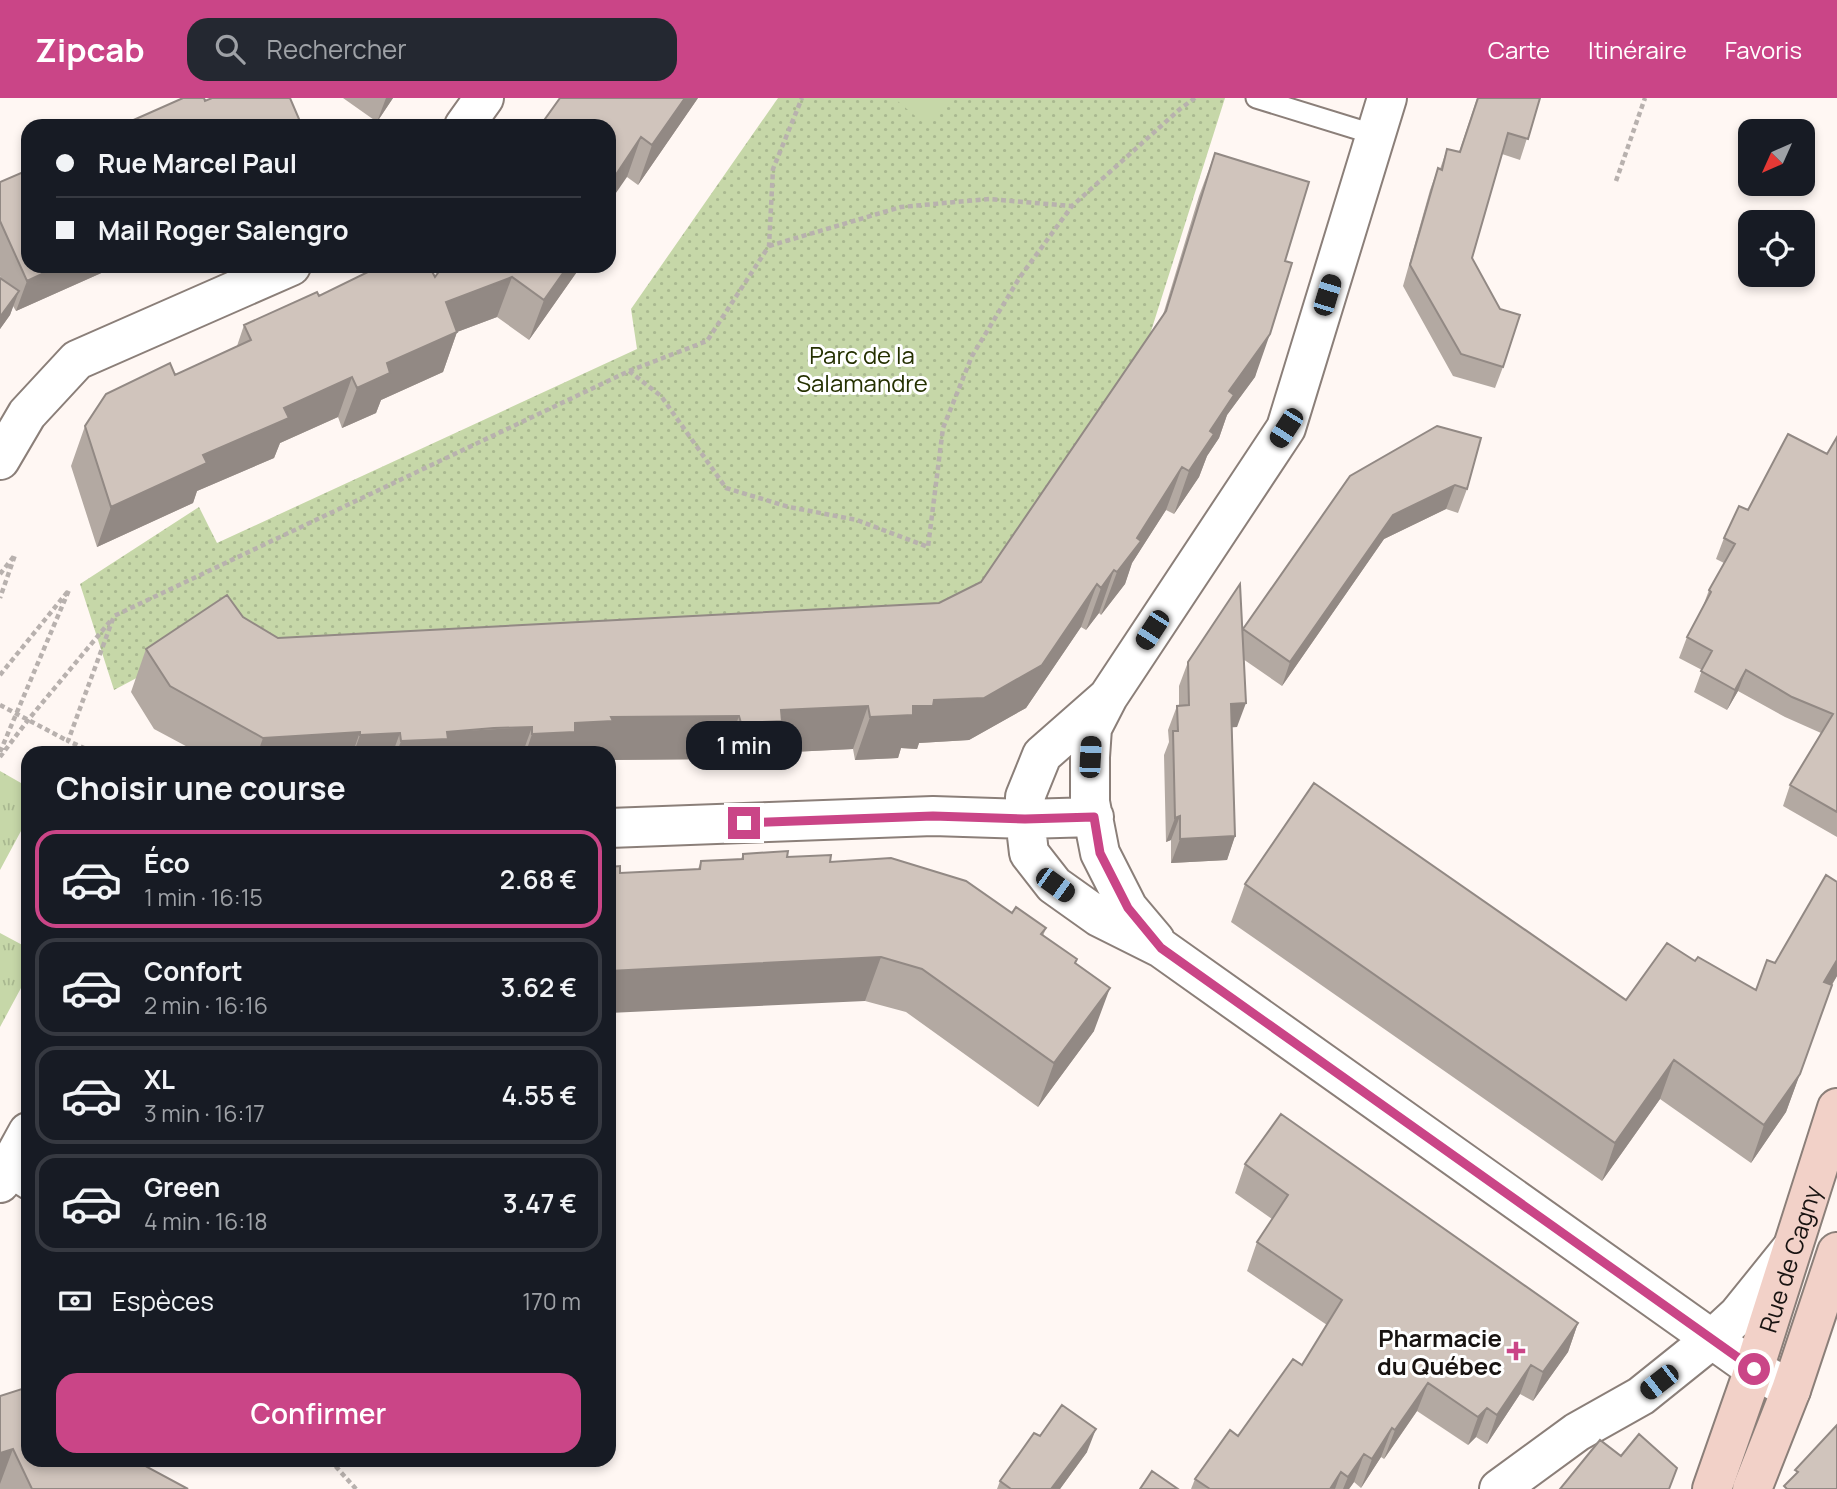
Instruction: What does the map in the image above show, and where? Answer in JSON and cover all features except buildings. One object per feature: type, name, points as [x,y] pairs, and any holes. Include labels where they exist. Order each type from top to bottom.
[{"type":"main road","name":"Rue de Cagny","points":[[1712,1489],[1754,1369],[1837,1108]]},
{"type":"main road","name":"Rue de Cagny","points":[[1752,1489],[1791,1390],[1837,1252]]},
{"type":"street","points":[[469,119],[484,98]]},
{"type":"street","points":[[1161,948],[1128,908],[1100,853],[1090,802],[1092,728],[1108,698],[1286,428],[1387,98]]},
{"type":"street","points":[[0,460],[27,414],[77,360],[275,273]]},
{"type":"street","points":[[1108,698],[1042,755],[1025,797],[1029,853],[1055,885],[1099,917],[1161,948],[1754,1369],[1791,1390]]},
{"type":"street","points":[[616,828],[933,816],[1025,819],[1094,817]]},
{"type":"street","points":[[11,1183],[21,1153]]},
{"type":"street","points":[[1499,1489],[1577,1432],[1641,1396],[1712,1339],[1738,1315],[1793,1246]]},
{"type":"lane","points":[[1256,98],[1376,135]]},
{"type":"path","points":[[0,755],[114,616],[629,370],[707,341],[769,246],[773,169],[802,98]]},
{"type":"path","points":[[629,370],[662,396],[726,488],[789,507],[857,520],[928,547],[943,428],[972,356],[1020,277],[1072,206],[1195,98]]},
{"type":"path","points":[[1616,181],[1645,98]]},
{"type":"path","points":[[769,246],[901,207],[989,199],[1072,206]]},
{"type":"path","points":[[0,574],[15,555],[0,598]]},
{"type":"path","points":[[0,675],[69,590],[0,755]]},
{"type":"path","points":[[68,741],[114,616]]},
{"type":"path","points":[[0,705],[79,746]]},
{"type":"path","points":[[336,1467],[356,1489]]},
{"type":"green space","name":"Parc de la Salamandre","points":[[778,98],[1225,98],[1146,347],[962,619],[269,671],[221,633],[114,690],[80,584],[199,507],[217,543],[637,349],[631,309]]},
{"type":"green space","points":[[894,98],[951,98],[927,126]]},
{"type":"green space","points":[[0,771],[21,783],[21,831],[0,870]]},
{"type":"green space","points":[[0,933],[21,944],[21,988],[0,1027]]},
{"type":"place","name":"Pharmacie du Québec","points":[[1516,1351]]},
{"type":"route","points":[[744,823],[933,816],[1025,819],[1094,817],[1100,853],[1128,908],[1161,948],[1754,1369]]}]
